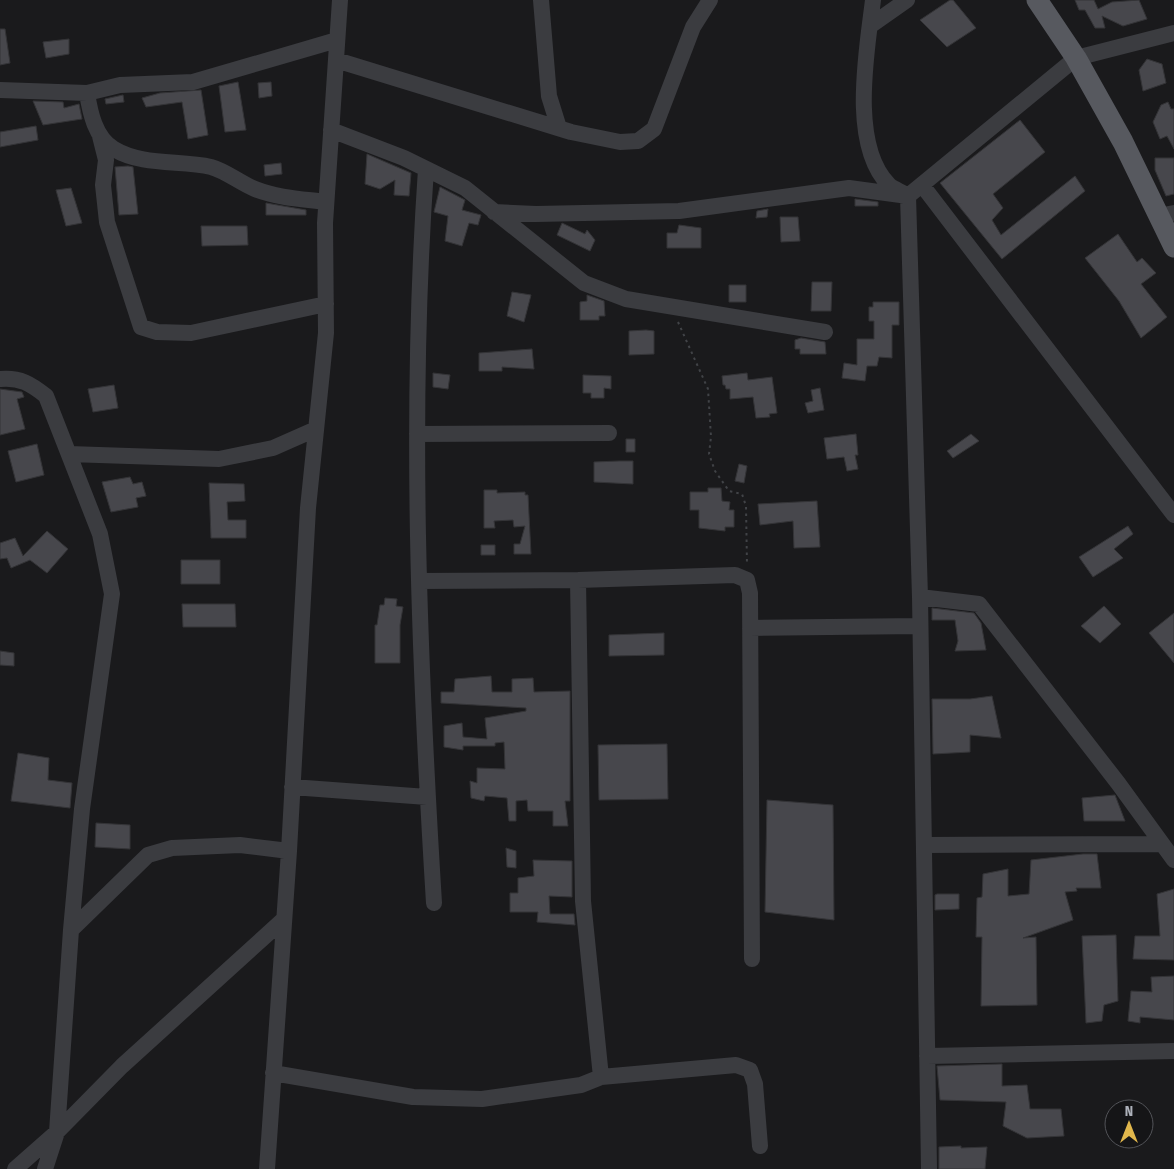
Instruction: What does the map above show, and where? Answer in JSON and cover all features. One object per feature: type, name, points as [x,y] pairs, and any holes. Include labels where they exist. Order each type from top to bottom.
[{"type":"main road","points":[[1037,0],[1076,58],[1122,142],[1166,214],[1174,247]]},
{"type":"street","points":[[267,1169],[289,851],[308,508],[326,333],[326,202],[340,0]]},
{"type":"street","points":[[541,0],[549,96],[559,128]]},
{"type":"street","points":[[336,60],[559,128],[620,142],[638,141],[654,129],[693,27],[710,0]]},
{"type":"street","points":[[873,0],[863,82],[868,151],[889,185],[908,196]]},
{"type":"street","points":[[870,26],[906,0]]},
{"type":"street","points":[[494,212],[536,214],[679,211],[849,188],[908,196],[1076,58],[1174,33]]},
{"type":"street","points":[[0,90],[86,93],[120,84],[192,82],[337,40]]},
{"type":"street","points":[[86,93],[90,113],[100,136],[106,160],[103,185],[107,222],[141,326],[157,332],[191,333],[326,304]]},
{"type":"street","points":[[331,130],[404,158],[466,188],[584,283],[626,299],[825,332]]},
{"type":"street","points":[[100,136],[113,149],[140,159],[177,162],[213,168],[255,189],[282,197],[326,202]]},
{"type":"street","points":[[426,168],[420,250],[417,434],[422,708],[434,903]]},
{"type":"street","points":[[922,185],[1174,516]]},
{"type":"street","points":[[908,196],[920,597],[929,1169]]},
{"type":"street","points":[[0,379],[11,378],[27,382],[46,396],[100,534],[112,594],[82,809],[71,930],[57,1132],[46,1169]]},
{"type":"street","points":[[69,454],[219,459],[273,448],[316,429]]},
{"type":"street","points":[[417,434],[609,433]]},
{"type":"street","points":[[419,581],[578,580],[735,575],[747,580],[750,593],[752,959]]},
{"type":"street","points":[[578,580],[583,900],[601,1077]]},
{"type":"street","points":[[920,597],[979,604],[1174,860]]},
{"type":"street","points":[[750,628],[920,626]]},
{"type":"street","points":[[292,787],[428,797]]},
{"type":"street","points":[[925,845],[1162,844]]},
{"type":"street","points":[[71,930],[148,855],[172,848],[230,846],[289,851]]},
{"type":"street","points":[[15,1169],[57,1132],[122,1066],[283,920]]},
{"type":"street","points":[[927,1056],[1174,1051]]},
{"type":"street","points":[[273,1072],[413,1096],[482,1099],[581,1085],[601,1077],[736,1065],[750,1070],[755,1084],[760,1146]]},
{"type":"path","points":[[670,306],[690,346],[708,389],[711,437],[709,454],[715,471],[729,491],[742,494],[746,506],[747,580]]},
{"type":"building","points":[[950,0],[953,0],[976,28],[947,47],[920,20]]},
{"type":"building","points":[[1075,0],[1094,0],[1098,9],[1112,2],[1139,0],[1147,19],[1123,26],[1102,16],[1105,28],[1095,28],[1085,10],[1079,10]]},
{"type":"building","points":[[0,29],[5,29],[10,63],[0,65]]},
{"type":"building","points":[[69,39],[69,54],[46,58],[43,42]]},
{"type":"building","points":[[1147,59],[1162,64],[1166,83],[1143,91],[1139,70]]},
{"type":"building","points":[[238,82],[246,130],[225,132],[219,86]]},
{"type":"building","points":[[271,82],[272,96],[259,98],[258,83]]},
{"type":"building","points":[[201,90],[208,135],[188,139],[182,102],[146,107],[142,98],[160,93]]},
{"type":"building","points":[[123,95],[124,102],[106,104],[105,99]]},
{"type":"building","points":[[33,101],[63,102],[64,108],[79,104],[82,119],[43,125]]},
{"type":"building","points":[[1168,102],[1171,109],[1174,109],[1174,149],[1167,136],[1160,139],[1153,122],[1161,105]]},
{"type":"building","points":[[1020,120],[1045,152],[993,194],[1003,208],[992,220],[1001,235],[1075,176],[1085,191],[1002,259],[940,183]]},
{"type":"building","points":[[36,126],[38,140],[0,147],[0,132]]},
{"type":"building","points":[[367,154],[411,173],[409,196],[394,195],[395,180],[380,189],[365,184]]},
{"type":"building","points":[[1155,158],[1174,158],[1174,194],[1166,196],[1155,170]]},
{"type":"building","points":[[281,163],[282,174],[265,176],[264,165]]},
{"type":"building","points":[[115,167],[133,167],[138,214],[119,215]]},
{"type":"building","points":[[440,187],[465,200],[462,210],[481,215],[478,225],[469,223],[462,246],[445,241],[448,216],[434,212]]},
{"type":"building","points":[[71,188],[82,223],[66,226],[56,190]]},
{"type":"building","points":[[855,199],[878,202],[878,206],[855,206]]},
{"type":"building","points":[[266,203],[306,210],[306,215],[266,215]]},
{"type":"building","points":[[768,209],[767,217],[756,218],[757,211]]},
{"type":"building","points":[[780,217],[798,217],[800,241],[781,242]]},
{"type":"building","points":[[562,223],[585,234],[587,230],[595,240],[590,251],[557,235]]},
{"type":"building","points":[[679,225],[701,228],[701,248],[667,248],[667,233],[677,233]]},
{"type":"building","points":[[201,226],[247,226],[248,245],[202,246]]},
{"type":"building","points":[[1118,234],[1137,262],[1142,258],[1156,273],[1141,284],[1167,317],[1141,338],[1119,301],[1085,258]]},
{"type":"building","points":[[812,282],[832,282],[831,311],[811,311]]},
{"type":"building","points":[[729,285],[746,285],[746,302],[729,302]]},
{"type":"building","points":[[512,292],[531,295],[524,322],[507,316]]},
{"type":"building","points":[[587,295],[604,301],[605,316],[599,316],[599,320],[580,320],[580,302],[587,301]]},
{"type":"building","points":[[873,302],[899,302],[899,325],[892,325],[892,358],[879,357],[877,366],[867,366],[865,381],[842,378],[844,363],[857,365],[857,339],[874,339],[874,321],[869,321],[869,307],[873,307]]},
{"type":"building","points":[[629,331],[654,331],[654,354],[629,355]]},
{"type":"building","points":[[801,338],[825,342],[826,354],[800,354],[800,349],[795,349],[795,340]]},
{"type":"building","points":[[532,349],[534,369],[502,367],[502,371],[479,371],[479,353]]},
{"type":"building","points":[[433,373],[450,375],[448,389],[433,387]]},
{"type":"building","points":[[747,373],[748,380],[772,377],[777,413],[769,414],[770,417],[756,418],[753,397],[730,399],[730,389],[726,389],[725,385],[723,385],[722,376]]},
{"type":"building","points":[[583,375],[611,376],[611,389],[604,388],[604,398],[591,398],[591,393],[583,393]]},
{"type":"building","points":[[114,385],[118,408],[93,412],[88,389]]},
{"type":"building","points":[[820,388],[824,410],[808,413],[805,403],[813,401],[811,390]]},
{"type":"building","points":[[0,389],[22,392],[24,397],[17,399],[25,429],[0,435]]},
{"type":"building","points":[[856,434],[858,455],[855,455],[858,469],[847,471],[844,457],[827,459],[824,438]]},
{"type":"building","points":[[971,434],[979,441],[953,458],[947,451]]},
{"type":"building","points":[[626,439],[635,439],[635,452],[626,452]]},
{"type":"building","points":[[37,444],[44,475],[16,482],[8,451]]},
{"type":"building","points":[[633,461],[633,484],[594,482],[594,462]]},
{"type":"building","points":[[739,464],[747,466],[744,483],[735,481]]},
{"type":"building","points":[[130,477],[133,484],[142,482],[146,496],[136,498],[138,507],[111,512],[102,482]]},
{"type":"building","points":[[209,483],[244,484],[245,501],[227,502],[228,520],[246,520],[246,538],[211,538]]},
{"type":"building","points":[[708,488],[721,488],[722,501],[730,502],[729,510],[734,510],[734,527],[725,527],[725,531],[699,528],[699,510],[690,510],[690,492],[708,492]]},
{"type":"building","points":[[484,490],[497,490],[497,493],[525,492],[525,495],[528,495],[531,554],[514,554],[514,544],[520,544],[525,526],[514,527],[513,520],[494,521],[495,528],[484,528]]},
{"type":"building","points":[[817,501],[820,547],[794,548],[793,521],[760,525],[758,504]]},
{"type":"building","points":[[1128,526],[1133,534],[1114,549],[1123,558],[1093,577],[1079,557]]},
{"type":"building","points":[[47,531],[68,549],[47,573],[30,560],[11,568],[7,558],[0,559],[0,543],[15,538],[23,556]]},
{"type":"building","points":[[481,545],[495,545],[495,555],[481,555]]},
{"type":"building","points":[[181,560],[220,560],[220,584],[181,584]]},
{"type":"building","points":[[385,598],[397,599],[396,606],[403,607],[400,625],[400,663],[375,663],[375,625],[377,625],[380,605],[384,605]]},
{"type":"building","points":[[182,604],[235,604],[236,627],[183,627]]},
{"type":"building","points":[[1104,606],[1121,624],[1100,643],[1081,626]]},
{"type":"building","points":[[932,608],[974,613],[981,623],[986,650],[955,651],[958,641],[955,620],[932,620]]},
{"type":"building","points":[[1174,613],[1174,663],[1149,633]]},
{"type":"building","points":[[664,633],[664,655],[609,656],[609,635]]},
{"type":"building","points":[[0,651],[14,653],[14,666],[0,665]]},
{"type":"building","points":[[491,676],[492,692],[512,692],[512,679],[533,678],[534,692],[570,691],[570,801],[565,801],[568,826],[553,826],[553,811],[528,811],[527,800],[516,801],[516,821],[509,821],[507,798],[485,796],[484,801],[471,798],[470,781],[477,783],[477,768],[505,769],[504,742],[495,743],[495,746],[463,746],[463,750],[444,747],[444,726],[462,723],[463,737],[487,739],[485,718],[526,711],[526,708],[441,703],[441,692],[454,692],[455,679]]},
{"type":"building","points":[[992,696],[1001,738],[970,735],[970,752],[933,754],[932,699],[970,699]]},
{"type":"building","points":[[667,744],[668,799],[599,800],[598,745]]},
{"type":"building","points":[[18,753],[49,758],[48,780],[72,783],[70,808],[11,801]]},
{"type":"building","points":[[1115,795],[1125,821],[1084,821],[1082,798]]},
{"type":"building","points":[[767,800],[833,805],[834,920],[765,912]]},
{"type":"building","points":[[96,823],[130,825],[130,849],[95,847]]},
{"type":"building","points":[[506,848],[516,851],[516,868],[507,867]]},
{"type":"building","points":[[1097,854],[1101,888],[1076,888],[1077,891],[1065,892],[1073,920],[1023,938],[1036,937],[1037,1005],[981,1006],[982,937],[976,937],[977,898],[982,897],[983,874],[1008,869],[1008,896],[1029,894],[1031,860]]},
{"type":"building","points":[[533,860],[572,861],[572,897],[549,896],[550,914],[574,914],[575,925],[537,922],[538,912],[510,912],[510,893],[518,893],[518,878],[534,876]]},
{"type":"building","points":[[1174,889],[1174,960],[1133,959],[1135,936],[1160,936],[1157,894]]},
{"type":"building","points":[[959,894],[959,909],[935,910],[935,895]]},
{"type":"building","points":[[1116,935],[1118,1001],[1104,1005],[1102,1021],[1086,1023],[1082,936]]},
{"type":"building","points":[[1174,976],[1174,1020],[1140,1017],[1140,1023],[1128,1021],[1131,991],[1152,992],[1151,977]]},
{"type":"building","points":[[1002,1064],[1002,1086],[1027,1085],[1030,1109],[1061,1109],[1064,1136],[1027,1138],[1003,1126],[1006,1102],[940,1100],[937,1066]]},
{"type":"building","points":[[961,1146],[961,1148],[987,1147],[985,1169],[939,1169],[939,1147]]}]
